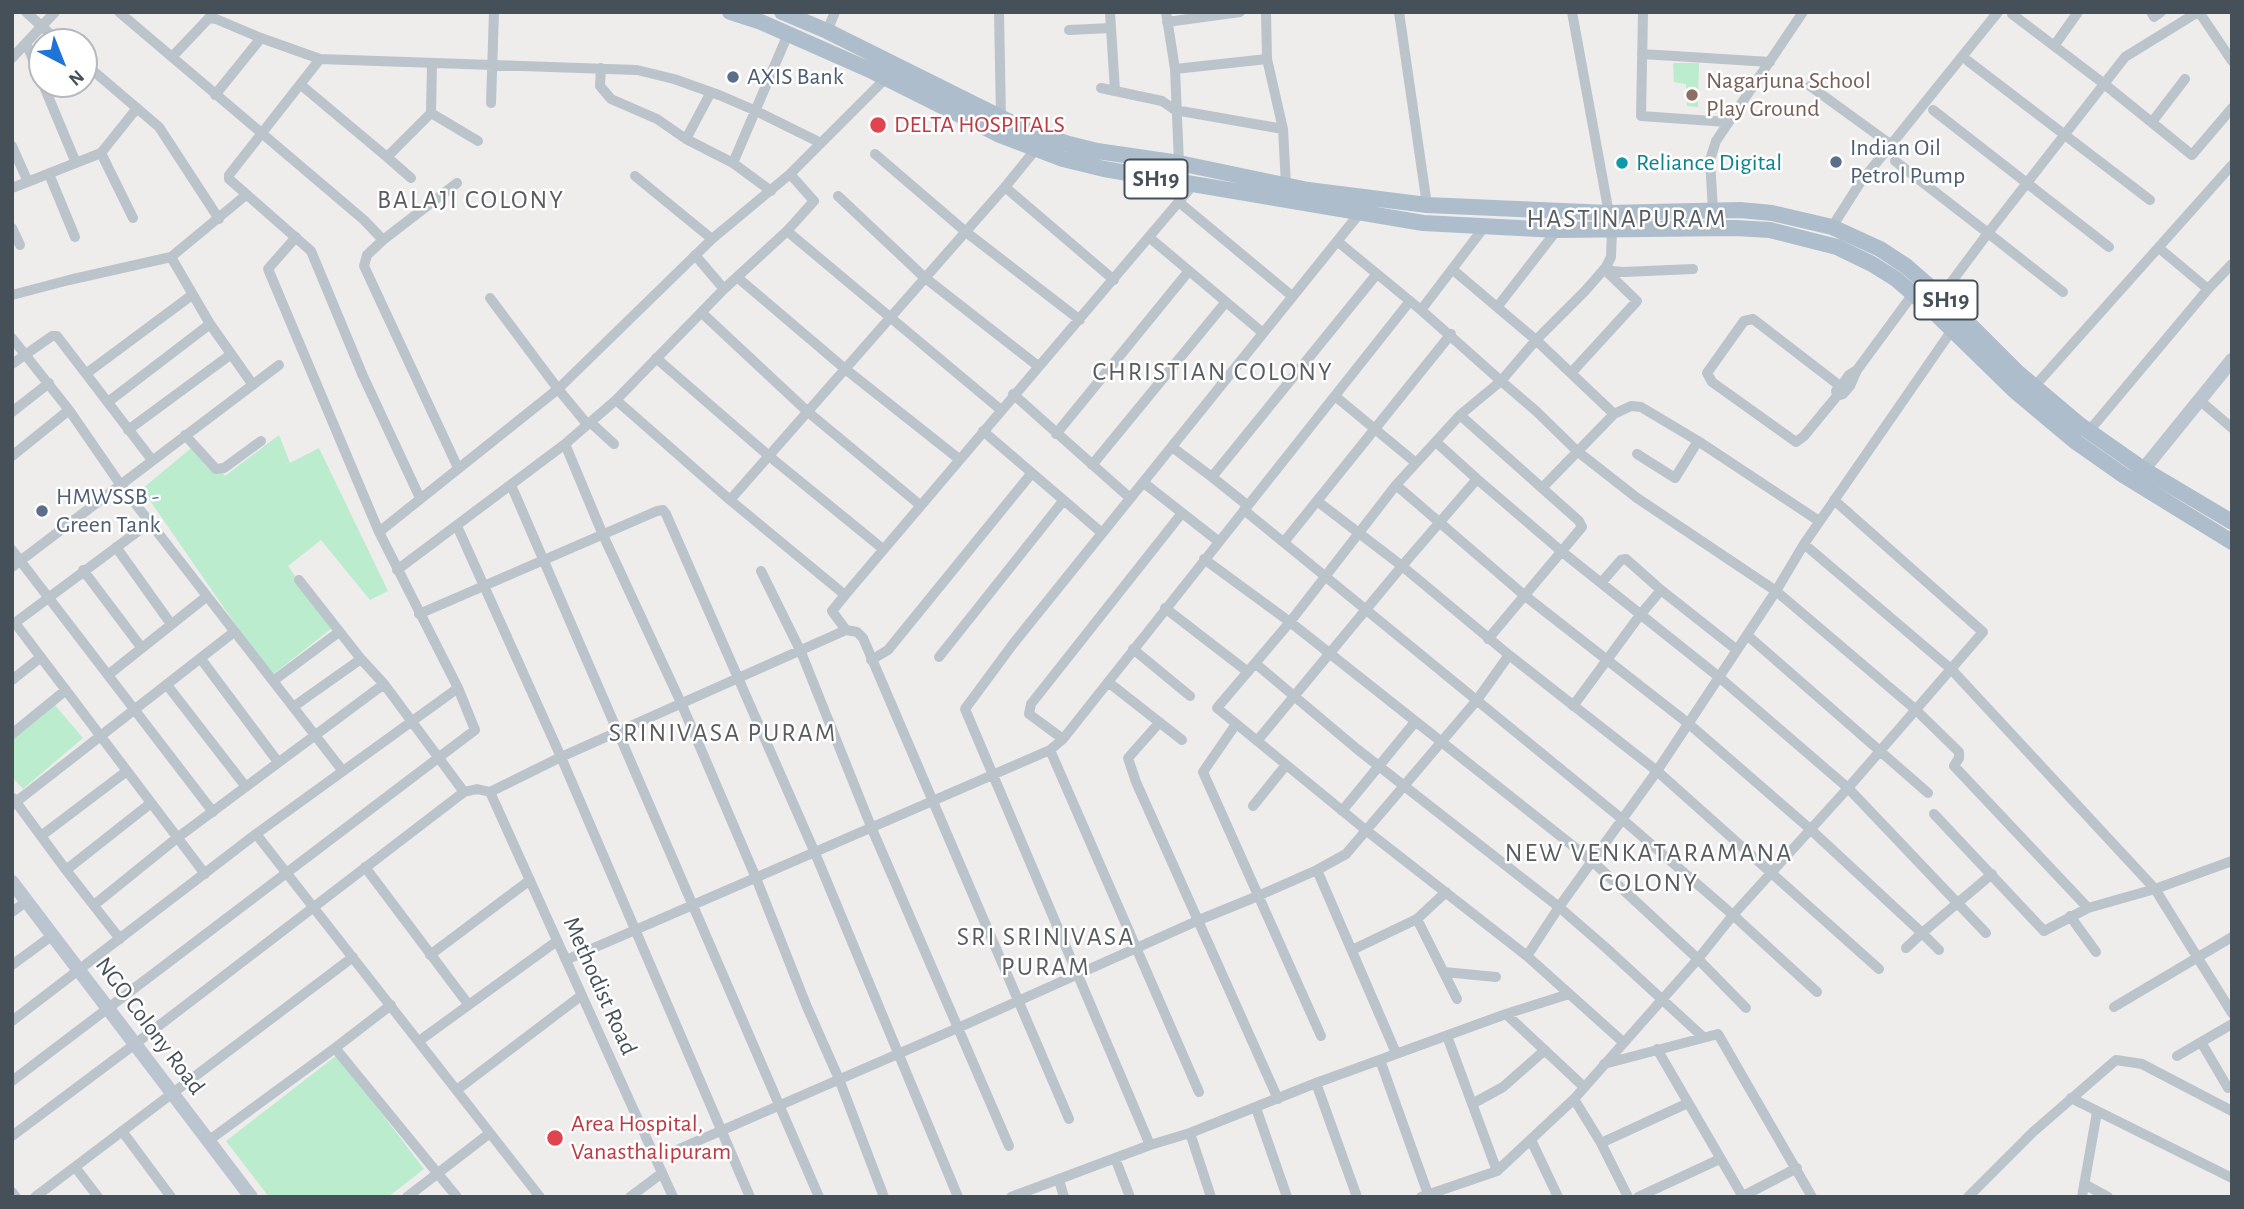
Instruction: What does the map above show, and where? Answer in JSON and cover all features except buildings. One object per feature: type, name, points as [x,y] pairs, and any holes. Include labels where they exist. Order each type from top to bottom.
[{"type":"main road","name":"SH19","points":[[730,12],[788,34],[886,78],[1000,135],[1063,159],[1104,169],[1423,223],[1557,230],[1770,230],[1836,247],[1896,279],[2037,410],[2076,442],[2232,522]]},
{"type":"main road","name":"SH19","points":[[782,12],[827,31],[1001,118],[1069,144],[1286,185],[1427,205],[1608,213],[1713,210],[1772,213],[1832,227],[1880,249],[1906,266],[2035,387],[2139,475],[2232,542]]},
{"type":"street","points":[[26,12],[41,27]]},
{"type":"street","points":[[119,12],[364,220],[383,240]]},
{"type":"street","points":[[491,103],[494,12]]},
{"type":"street","points":[[827,31],[835,12]]},
{"type":"street","points":[[999,12],[1001,118]]},
{"type":"street","points":[[1110,12],[1115,91]]},
{"type":"street","points":[[1179,163],[1175,69],[1166,17],[1240,12]]},
{"type":"street","points":[[1266,12],[1268,59],[1283,129],[1286,185]]},
{"type":"street","points":[[1399,12],[1427,205]]},
{"type":"street","points":[[1572,12],[1612,230],[1613,247],[1605,268],[1501,381],[1460,415],[1396,485],[1290,622],[1217,708],[1342,811],[1527,956],[1623,1042]]},
{"type":"street","points":[[1643,12],[1641,116],[1727,122]]},
{"type":"street","points":[[1713,210],[1710,160],[1716,141],[1803,12]]},
{"type":"street","points":[[1832,227],[1860,183],[1890,144],[1998,12]]},
{"type":"street","points":[[2054,46],[2078,12]]},
{"type":"street","points":[[2151,12],[2154,17],[2161,12]]},
{"type":"street","points":[[1941,296],[2125,57],[2199,12],[2232,61]]},
{"type":"street","points":[[12,58],[53,13]]},
{"type":"street","points":[[2012,14],[2192,155],[2232,108]]},
{"type":"street","points":[[172,57],[209,18],[320,59],[601,68],[649,72],[754,110],[821,143]]},
{"type":"street","points":[[1069,30],[1111,28]]},
{"type":"street","points":[[733,163],[788,34]]},
{"type":"street","points":[[215,95],[261,38]]},
{"type":"street","points":[[26,43],[28,48]]},
{"type":"street","points":[[1643,54],[1770,62]]},
{"type":"street","points":[[320,59],[229,175],[229,179],[309,248],[314,256],[363,376],[420,498]]},
{"type":"street","points":[[1175,69],[1268,59]]},
{"type":"street","points":[[1968,61],[2150,200]]},
{"type":"street","points":[[387,157],[431,113],[432,64]]},
{"type":"street","points":[[601,68],[600,86],[605,94],[657,119],[686,139],[733,163],[771,191]]},
{"type":"street","points":[[98,75],[159,127],[219,219]]},
{"type":"street","points":[[379,532],[558,389],[712,239],[790,174],[886,78]]},
{"type":"street","points":[[2152,122],[2185,79]]},
{"type":"street","points":[[301,85],[411,178]]},
{"type":"street","points":[[1810,86],[1890,144]]},
{"type":"street","points":[[1101,88],[1162,101],[1175,110],[1283,129]]},
{"type":"street","points":[[686,139],[710,92]]},
{"type":"street","points":[[50,98],[76,163]]},
{"type":"street","points":[[12,188],[101,153],[137,108]]},
{"type":"street","points":[[1933,110],[2109,247]]},
{"type":"street","points":[[431,113],[478,141]]},
{"type":"street","points":[[12,146],[27,182]]},
{"type":"street","points":[[730,500],[1036,149]]},
{"type":"street","points":[[101,153],[133,218]]},
{"type":"street","points":[[875,154],[966,232],[1080,320]]},
{"type":"street","points":[[1895,161],[2063,292]]},
{"type":"street","points":[[2035,387],[2232,165]]},
{"type":"street","points":[[49,174],[75,237]]},
{"type":"street","points":[[397,570],[565,444],[615,400],[737,276],[787,231],[814,201],[790,174]]},
{"type":"street","points":[[635,176],[712,239]]},
{"type":"street","points":[[457,183],[367,254],[364,266],[458,468]]},
{"type":"street","points":[[846,631],[832,611],[845,594],[1193,186]]},
{"type":"street","points":[[1004,187],[1114,280]]},
{"type":"street","points":[[12,295],[172,257],[246,195]]},
{"type":"street","points":[[838,196],[924,277],[1038,366]]},
{"type":"street","points":[[1180,203],[1293,296]]},
{"type":"street","points":[[1150,1145],[965,709],[1013,644],[1359,214]]},
{"type":"street","points":[[1421,310],[1485,226]]},
{"type":"street","points":[[12,228],[20,245]]},
{"type":"street","points":[[1498,306],[1557,230]]},
{"type":"street","points":[[787,231],[1001,410]]},
{"type":"street","points":[[12,1081],[475,730],[458,688],[379,532],[268,269],[296,237]]},
{"type":"street","points":[[1150,238],[1262,333]]},
{"type":"street","points":[[1337,241],[1451,334],[1577,452],[1637,498],[1776,591],[1915,709],[1959,752],[1954,766],[2088,908]]},
{"type":"street","points":[[2159,248],[2207,289]]},
{"type":"street","points":[[695,255],[724,289]]},
{"type":"street","points":[[172,257],[210,324],[253,385]]},
{"type":"street","points":[[2089,431],[2207,289],[2232,264]]},
{"type":"street","points":[[1605,268],[1623,272],[1693,269]]},
{"type":"street","points":[[1572,372],[1637,301],[1605,268]]},
{"type":"street","points":[[1452,269],[1572,372],[1614,414]]},
{"type":"street","points":[[1056,434],[1188,272]]},
{"type":"street","points":[[1212,477],[1376,275]]},
{"type":"street","points":[[737,276],[844,368],[959,459]]},
{"type":"street","points":[[1838,391],[1753,319],[1744,321],[1707,373],[1712,382],[1796,442],[1804,436],[1838,391],[1849,375],[1857,370],[1913,294]]},
{"type":"street","points":[[87,373],[192,295]]},
{"type":"street","points":[[490,298],[558,389],[588,423],[614,444]]},
{"type":"street","points":[[566,961],[1051,750],[1063,739],[1410,301]]},
{"type":"street","points":[[1092,466],[1225,303]]},
{"type":"street","points":[[702,313],[808,412],[920,505]]},
{"type":"street","points":[[108,402],[210,324]]},
{"type":"street","points":[[1527,956],[1689,724],[1804,544],[1952,330]]},
{"type":"street","points":[[1284,542],[1451,334]]},
{"type":"street","points":[[12,364],[52,336],[57,336],[152,460]]},
{"type":"street","points":[[12,338],[69,410],[149,523],[342,770]]},
{"type":"street","points":[[128,430],[230,355]]},
{"type":"street","points":[[656,358],[769,456],[883,549]]},
{"type":"street","points":[[2139,475],[2232,360]]},
{"type":"street","points":[[16,563],[279,365]]},
{"type":"street","points":[[12,412],[49,383]]},
{"type":"street","points":[[1013,394],[1130,498]]},
{"type":"street","points":[[1335,396],[1416,463]]},
{"type":"street","points":[[615,400],[730,500],[845,594]]},
{"type":"street","points":[[2199,400],[2232,428]]},
{"type":"street","points":[[1542,488],[1614,414],[1630,406],[1641,407],[1698,441],[1819,522]]},
{"type":"street","points":[[12,456],[69,410]]},
{"type":"street","points":[[1460,415],[1581,524],[1580,531],[1488,639]]},
{"type":"street","points":[[983,431],[1102,533]]},
{"type":"street","points":[[186,435],[216,469],[224,468],[261,441]]},
{"type":"street","points":[[1637,454],[1675,478],[1698,441]]},
{"type":"street","points":[[1436,442],[1561,551],[1719,677],[1848,788],[1986,933]]},
{"type":"street","points":[[565,444],[756,878],[839,1079],[884,1197]]},
{"type":"street","points":[[1172,447],[1212,477],[1284,542],[1622,819],[1817,992]]},
{"type":"street","points":[[871,660],[888,650],[1031,474]]},
{"type":"street","points":[[1257,741],[1438,522],[1477,479]]},
{"type":"street","points":[[1143,482],[1218,541]]},
{"type":"street","points":[[511,485],[819,1197]]},
{"type":"street","points":[[1396,485],[1524,595],[1689,724],[1809,828],[1939,950]]},
{"type":"street","points":[[1380,1060],[1424,1196],[1497,1171],[1574,1099],[1983,632],[1834,500]]},
{"type":"street","points":[[939,657],[1063,501]]},
{"type":"street","points":[[1317,501],[1657,771],[1879,969]]},
{"type":"street","points":[[419,614],[663,510],[815,853],[958,1197]]},
{"type":"street","points":[[1063,739],[1029,714],[1031,704],[1182,513]]},
{"type":"street","points":[[149,523],[13,624],[205,873]]},
{"type":"street","points":[[457,526],[561,757],[750,1197]]},
{"type":"street","points":[[1804,544],[1951,669],[2155,889],[2232,1013]]},
{"type":"street","points":[[116,547],[171,624]]},
{"type":"street","points":[[12,550],[16,563],[48,598],[213,812]]},
{"type":"street","points":[[1204,559],[1290,622],[1592,861],[1699,959],[1746,1008]]},
{"type":"street","points":[[1601,583],[1621,560],[1626,559],[1737,650]]},
{"type":"street","points":[[83,570],[141,647]]},
{"type":"street","points":[[761,570],[801,652],[872,828],[1009,1146]]},
{"type":"street","points":[[299,580],[384,684],[464,792]]},
{"type":"street","points":[[1573,706],[1661,590]]},
{"type":"street","points":[[108,675],[206,597]]},
{"type":"street","points":[[1165,608],[1296,696],[1559,907],[1703,1037]]},
{"type":"street","points":[[12,1136],[464,792],[477,789],[490,792],[561,757],[846,631],[857,632],[863,638],[1069,1119]]},
{"type":"street","points":[[120,939],[13,801],[234,632]]},
{"type":"street","points":[[273,681],[339,632]]},
{"type":"street","points":[[1747,635],[1928,793]]},
{"type":"street","points":[[1133,649],[1189,696]]},
{"type":"street","points":[[656,1159],[1317,870],[1346,854],[1478,700],[1509,655]]},
{"type":"street","points":[[12,680],[41,657]]},
{"type":"street","points":[[201,659],[278,762]]},
{"type":"street","points":[[293,707],[361,659]]},
{"type":"street","points":[[1108,682],[1182,740]]},
{"type":"street","points":[[94,905],[177,838],[384,684]]},
{"type":"street","points":[[167,685],[246,787]]},
{"type":"street","points":[[12,1021],[256,834],[458,688]]},
{"type":"street","points":[[12,734],[66,690]]},
{"type":"street","points":[[1342,811],[1415,722]]},
{"type":"street","points":[[1159,723],[1128,758],[1136,782],[1278,1099]]},
{"type":"street","points":[[1236,724],[1203,772],[1321,1036]]},
{"type":"street","points":[[1051,750],[1199,1092]]},
{"type":"street","points":[[1253,806],[1286,765]]},
{"type":"street","points":[[41,836],[127,771]]},
{"type":"street","name":"Methodist Road","points":[[490,792],[673,1197]]},
{"type":"street","points":[[66,870],[151,803]]},
{"type":"street","points":[[1934,814],[2042,930],[2047,931],[2088,908],[2155,889],[2232,861]]},
{"type":"street","points":[[256,834],[540,1197]]},
{"type":"street","points":[[365,867],[468,1004]]},
{"type":"street","points":[[1317,870],[1396,1053]]},
{"type":"street","points":[[1906,948],[1992,874]]},
{"type":"street","points":[[430,955],[530,880]]},
{"type":"street","name":"NGO Colony Road","points":[[12,882],[251,1197]]},
{"type":"street","points":[[1352,950],[1417,919],[1446,892]]},
{"type":"street","points":[[12,912],[27,901]]},
{"type":"street","points":[[2070,916],[2096,952]]},
{"type":"street","points":[[1417,919],[1457,999]]},
{"type":"street","points":[[12,965],[53,935]]},
{"type":"street","points":[[2113,1007],[2232,937]]},
{"type":"street","points":[[419,1041],[557,941]]},
{"type":"street","points":[[35,1197],[353,957]]},
{"type":"street","points":[[1444,972],[1496,977]]},
{"type":"street","points":[[1011,1197],[1256,1108],[1396,1053],[1569,994]]},
{"type":"street","points":[[458,1090],[582,995]]},
{"type":"street","points":[[208,1141],[391,1006]]},
{"type":"street","points":[[1506,1014],[1584,1087]]},
{"type":"street","points":[[2177,1056],[2232,1024]]},
{"type":"street","points":[[1604,1064],[1718,1034],[1812,1197]]},
{"type":"street","points":[[1447,1036],[1497,1171]]},
{"type":"street","points":[[2201,1042],[2228,1088]]},
{"type":"street","points":[[335,1048],[457,1197]]},
{"type":"street","points":[[1657,1049],[1743,1196],[1797,1168]]},
{"type":"street","points":[[1472,1104],[1503,1087],[1545,1050]]},
{"type":"street","points":[[1968,1197],[2071,1098],[2116,1060],[2142,1064],[2232,1111]]},
{"type":"street","points":[[1315,1083],[1357,1197]]},
{"type":"street","points":[[2071,1098],[2232,1178]]},
{"type":"street","points":[[1574,1099],[1601,1143],[1628,1197]]},
{"type":"street","points":[[1601,1143],[1688,1103]]},
{"type":"street","points":[[1256,1108],[1287,1197]]},
{"type":"street","points":[[2082,1197],[2097,1112]]},
{"type":"street","points":[[122,1131],[171,1197]]},
{"type":"street","points":[[407,1197],[491,1133]]},
{"type":"street","points":[[1189,1133],[1212,1197]]},
{"type":"street","points":[[1531,1140],[1558,1197]]},
{"type":"street","points":[[1115,1158],[1130,1197]]},
{"type":"street","points":[[1638,1197],[1720,1159]]},
{"type":"street","points":[[75,1167],[98,1197]]},
{"type":"street","points":[[630,1197],[662,1173]]},
{"type":"street","points":[[1059,1180],[1064,1197]]},
{"type":"street","points":[[2084,1184],[2108,1197]]},
{"type":"street","points":[[12,1192],[16,1197]]},
{"type":"green space","name":"Nagarjuna School Play Ground","points":[[1673,63],[1699,63],[1698,107],[1687,106],[1686,84],[1674,82]]},
{"type":"green space","points":[[279,435],[290,463],[319,448],[388,591],[370,600],[321,540],[288,566],[332,628],[271,676],[142,489],[196,444],[225,476]]},
{"type":"green space","points":[[54,704],[83,738],[23,789],[12,777],[12,739]]},
{"type":"green space","points":[[337,1055],[424,1169],[388,1197],[269,1197],[226,1141]]},
{"type":"place","name":"AXIS Bank","points":[[733,77]]},
{"type":"place","name":"Nagarjuna School Play Ground","points":[[1692,95]]},
{"type":"place","name":"DELTA HOSPITALS","points":[[878,125]]},
{"type":"place","name":"Indian Oil Petrol Pump","points":[[1836,162]]},
{"type":"place","name":"Reliance Digital","points":[[1622,163]]},
{"type":"place","name":"HMWSSB - Green Tank","points":[[42,511]]},
{"type":"place","name":"Area Hospital, Vanasthalipuram","points":[[555,1138]]},
{"type":"district","name":"BALAJI COLONY","points":[[471,200]]},
{"type":"district","name":"HASTINAPURAM","points":[[1627,219]]},
{"type":"district","name":"CHRISTIAN COLONY","points":[[1213,372]]},
{"type":"district","name":"SRINIVASA PURAM","points":[[723,733]]},
{"type":"district","name":"NEW VENKATARAMANA COLONY","points":[[1649,868]]},
{"type":"district","name":"SRI SRINIVASA PURAM","points":[[1046,952]]}]
